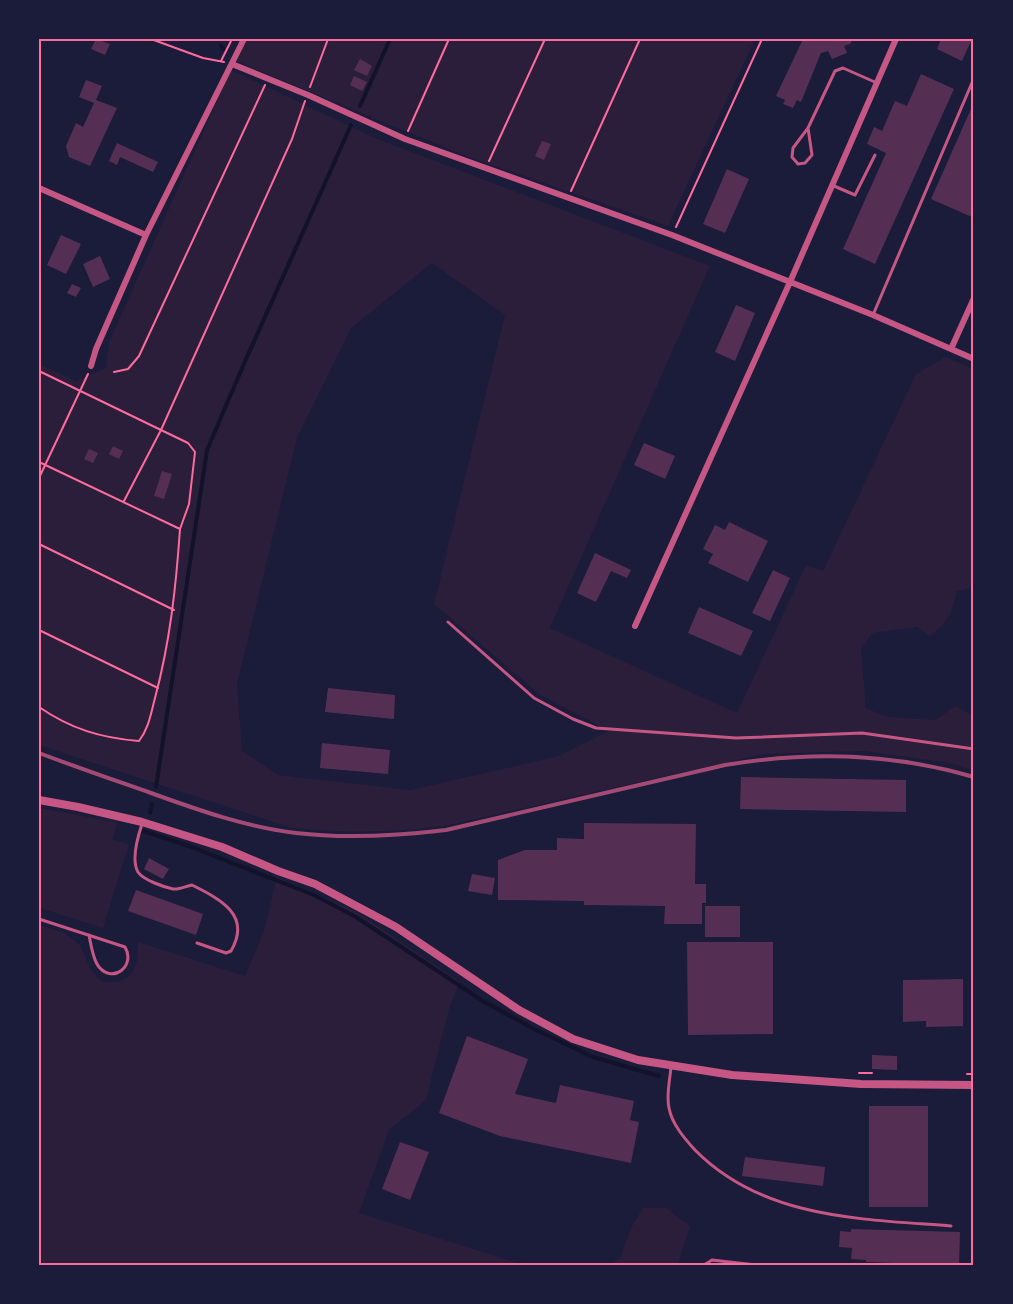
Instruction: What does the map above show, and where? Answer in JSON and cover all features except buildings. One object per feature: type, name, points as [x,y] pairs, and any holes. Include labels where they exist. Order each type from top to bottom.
[{"type":"street","points":[[91,366],[96,349],[146,235],[244,39]]},
{"type":"street","points":[[635,626],[790,282],[896,39]]},
{"type":"street","points":[[232,64],[405,139],[672,235],[873,315],[974,359]]},
{"type":"street","points":[[39,188],[146,235]]},
{"type":"street","points":[[951,349],[974,298]]},
{"type":"street","points":[[39,800],[142,822],[222,847],[315,884],[396,927],[519,1010],[573,1039],[638,1060],[732,1075],[849,1084],[974,1085]]},
{"type":"lane","points":[[808,128],[812,155],[806,163],[798,164],[791,152],[808,128],[831,76],[837,69],[843,68],[877,83]]},
{"type":"lane","points":[[873,315],[974,78]]},
{"type":"lane","points":[[832,186],[855,195],[875,155]]},
{"type":"lane","points":[[448,622],[534,698],[573,719],[596,728],[736,738],[862,733],[974,750]]},
{"type":"lane","points":[[142,822],[138,834],[136,860],[138,871],[144,878],[175,889],[192,885],[220,900],[230,908],[236,920],[238,932],[231,951],[226,953],[197,943]]},
{"type":"lane","points":[[39,920],[125,946],[129,954],[128,962],[122,971],[115,974],[106,972],[98,966],[89,936]]},
{"type":"lane","points":[[672,1065],[669,1108],[681,1136],[725,1177],[752,1192],[839,1217],[951,1226]]},
{"type":"lane","points":[[704,1265],[711,1260],[756,1265]]},
{"type":"path","points":[[151,39],[203,58],[232,64]]},
{"type":"path","points":[[221,61],[232,39]]},
{"type":"path","points":[[124,501],[161,430],[292,138],[328,39]]},
{"type":"path","points":[[405,139],[449,39]]},
{"type":"path","points":[[485,169],[545,39]]},
{"type":"path","points":[[568,196],[640,39]]},
{"type":"path","points":[[672,235],[762,39]]},
{"type":"path","points":[[114,372],[128,369],[139,356],[268,78]]},
{"type":"path","points":[[39,478],[82,391],[91,366]]},
{"type":"path","points":[[39,371],[188,443],[195,452],[189,504],[180,529],[174,610],[158,688],[146,732],[139,741],[117,739],[73,728],[39,707]]},
{"type":"path","points":[[39,462],[180,529]]},
{"type":"path","points":[[39,544],[174,610]]},
{"type":"path","points":[[39,630],[158,688]]},
{"type":"path","points":[[859,1073],[880,1073]]},
{"type":"path","points":[[964,1074],[974,1074]]},
{"type":"shaded area","points":[[246,39],[755,39],[668,226],[463,155],[236,61]]},
{"type":"shaded area","points":[[231,70],[375,138],[710,266],[550,628],[737,713],[806,565],[823,571],[916,374],[945,357],[974,369],[974,588],[957,591],[948,616],[930,636],[917,627],[872,633],[861,650],[866,708],[888,717],[935,720],[955,706],[972,714],[974,771],[951,763],[864,751],[763,754],[449,825],[410,830],[332,831],[292,828],[39,745],[39,364],[76,381],[106,368],[109,342]],"holes":[[[432,263],[505,315],[434,604],[539,694],[609,731],[559,756],[410,790],[278,775],[242,751],[237,684],[297,438],[351,328]]]},
{"type":"shaded area","points":[[39,808],[117,822],[113,840],[129,844],[103,928],[39,908]]},
{"type":"shaded area","points":[[277,877],[355,911],[460,982],[449,1009],[426,1100],[389,1130],[359,1213],[524,1265],[39,1265],[39,925],[65,933],[80,945],[91,970],[102,982],[121,981],[132,974],[137,961],[138,942],[245,976],[264,931]]},
{"type":"shaded area","points":[[643,1208],[666,1208],[690,1226],[678,1265],[609,1265],[620,1258],[632,1226]]},
{"type":"waterway","points":[[360,106],[390,39]]},
{"type":"waterway","points":[[156,787],[207,450],[351,125]]},
{"type":"waterway","points":[[150,812],[152,804]]},
{"type":"waterway","points":[[143,831],[189,846],[314,895],[356,917],[483,1001],[532,1028],[593,1057],[659,1076]]},
{"type":"railway","points":[[39,753],[222,817],[259,827],[334,836],[390,835],[446,830],[725,765],[788,758],[819,756],[881,759],[912,763],[974,777]]}]
